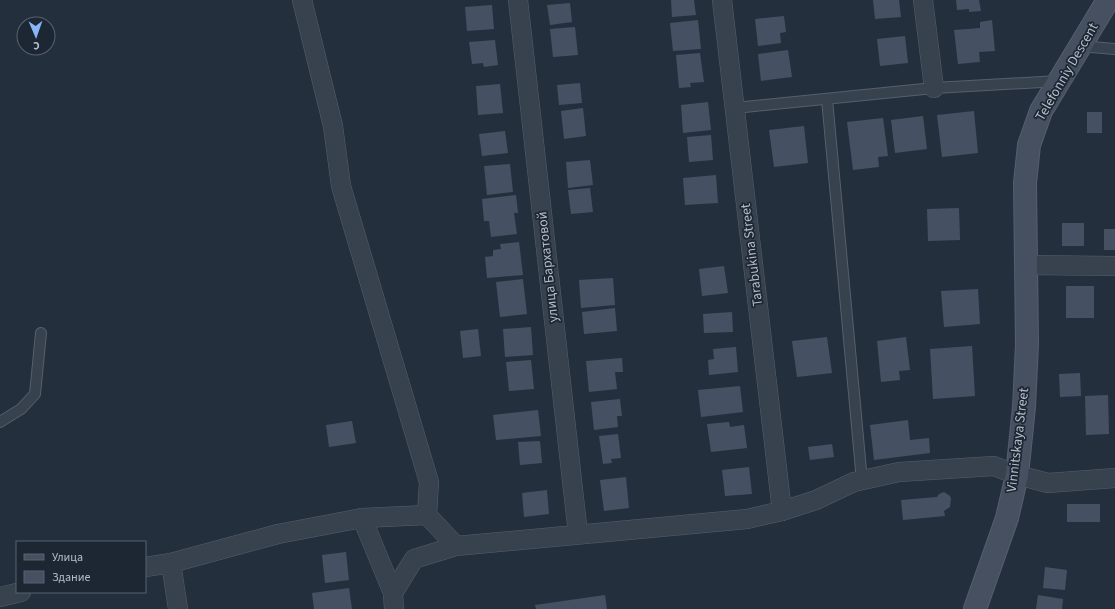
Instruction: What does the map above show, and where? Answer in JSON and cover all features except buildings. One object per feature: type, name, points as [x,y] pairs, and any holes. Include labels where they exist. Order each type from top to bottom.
[{"type":"main road","name":"Telefonniy Descent","points":[[1026,265],[1025,182],[1029,145],[1041,111],[1108,0]]},
{"type":"main road","name":"Vinnitskaya Street","points":[[975,609],[1006,518],[1017,475],[1024,407],[1027,344],[1026,265]]},
{"type":"street","points":[[302,0],[333,126],[341,186],[428,482],[427,515],[456,546]]},
{"type":"street","name":"улица Бархатовой","points":[[518,0],[578,534]]},
{"type":"street","name":"Tarabukina Street","points":[[722,0],[782,511]]},
{"type":"street","points":[[923,0],[934,88]]},
{"type":"street","points":[[1026,265],[1115,266]]},
{"type":"street","points":[[394,601],[414,559],[456,546],[747,519],[782,511],[816,500],[854,482],[899,472],[994,466],[1017,475],[1048,483],[1115,478]]},
{"type":"street","points":[[146,567],[171,563],[278,534],[362,518],[427,515]]},
{"type":"street","points":[[362,518],[394,601]]},
{"type":"street","points":[[171,563],[178,609]]},
{"type":"street","points":[[0,597],[17,593]]},
{"type":"lane","points":[[1080,46],[1115,48]]},
{"type":"lane","points":[[735,108],[934,88],[1059,81]]},
{"type":"lane","points":[[827,99],[862,481]]},
{"type":"lane","points":[[0,422],[21,409],[35,394],[41,333]]}]
